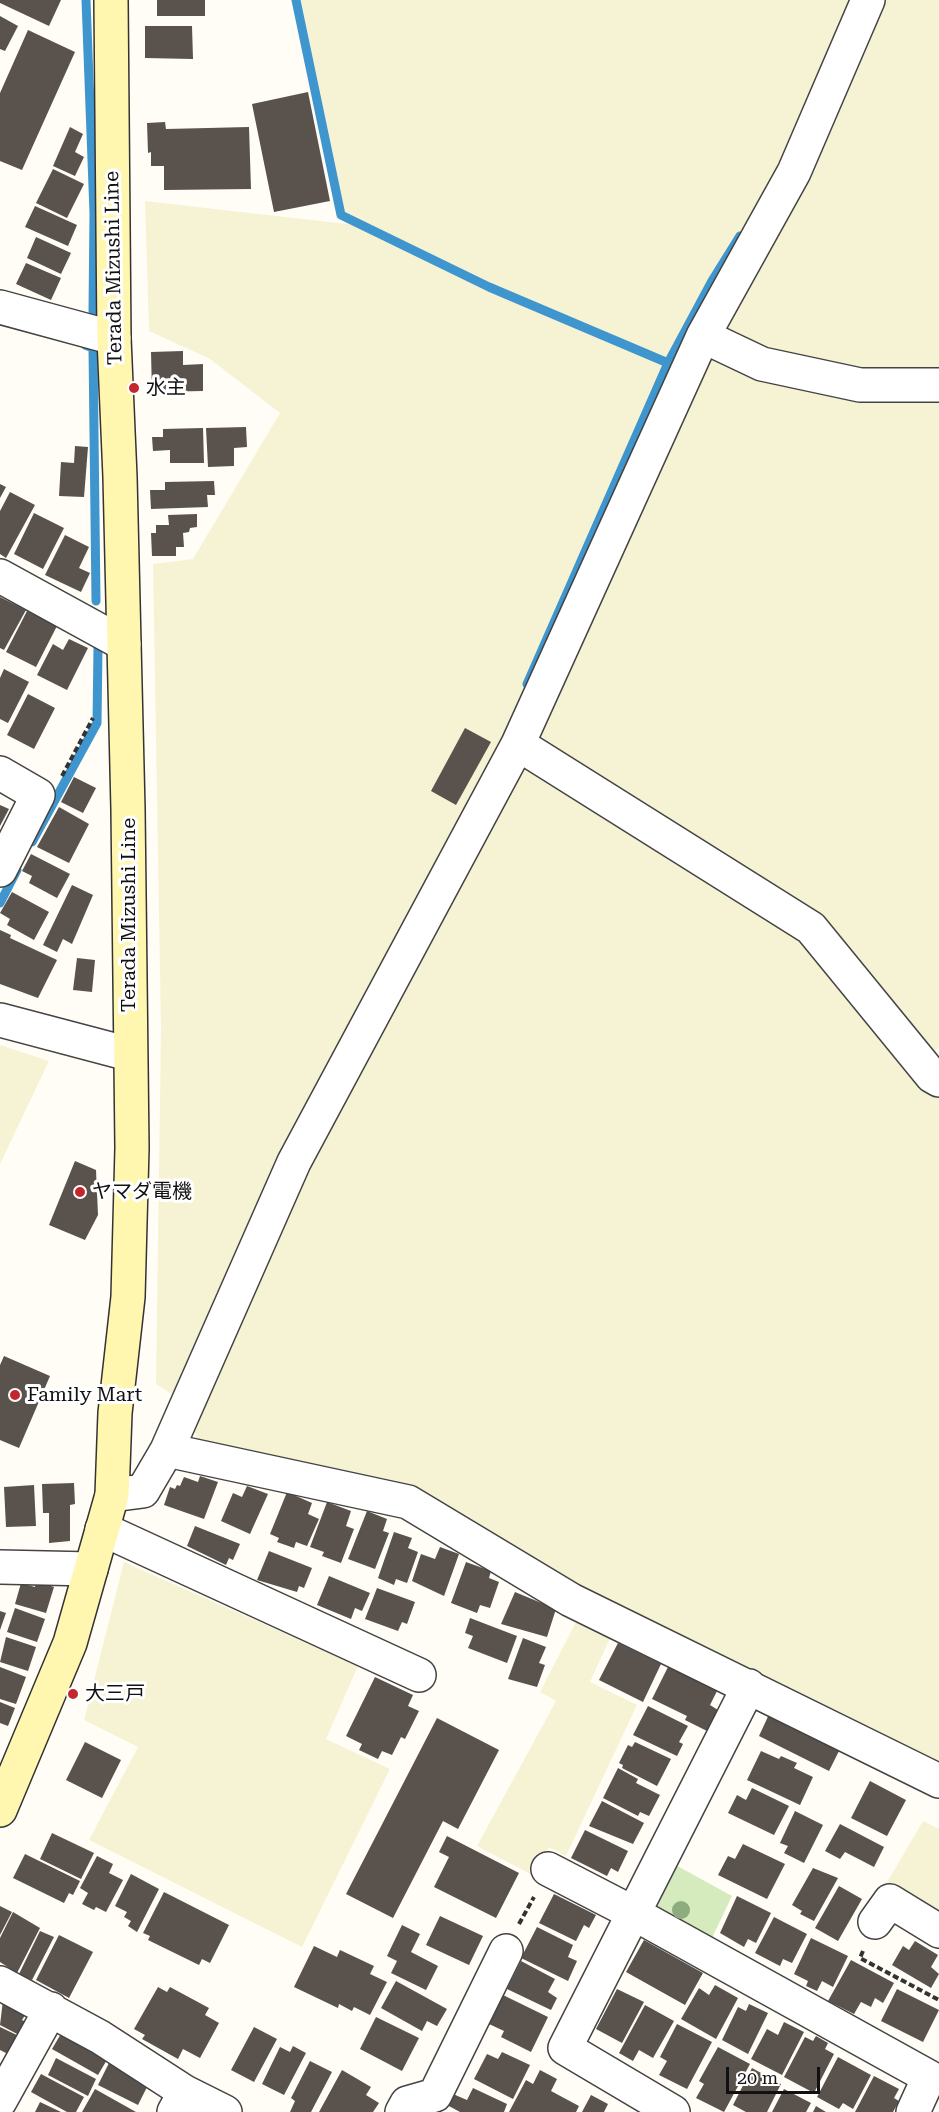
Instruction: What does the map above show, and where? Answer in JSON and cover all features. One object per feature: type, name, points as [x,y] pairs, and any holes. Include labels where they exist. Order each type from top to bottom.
[{"type":"main road","name":"Terada Mizushi Line","points":[[1,1803],[70,1643],[112,1495],[115,1413],[128,1297],[132,1148],[129,1054],[128,809],[114,338],[111,0]]},
{"type":"street","points":[[112,1495],[143,1491],[167,1449],[294,1162],[519,744],[703,336],[794,172],[868,0]]},
{"type":"street","points":[[0,307],[114,338]]},
{"type":"street","points":[[703,336],[762,364],[860,385],[939,385]]},
{"type":"street","points":[[0,576],[124,644]]},
{"type":"street","points":[[519,744],[811,928],[932,1076],[939,1080]]},
{"type":"street","points":[[0,773],[38,795],[0,870]]},
{"type":"street","points":[[0,1020],[129,1054]]},
{"type":"street","points":[[167,1449],[408,1502],[571,1600],[939,1781]]},
{"type":"street","points":[[102,1529],[419,1675]]},
{"type":"street","points":[[0,1567],[91,1569]]},
{"type":"street","points":[[673,2112],[565,2048],[749,1686]]},
{"type":"street","points":[[548,1869],[633,1913],[929,2077],[913,2112]]},
{"type":"street","points":[[875,1922],[890,1901],[939,1930]]},
{"type":"street","points":[[402,2112],[407,2103],[435,2095],[506,1950]]},
{"type":"street","points":[[0,1983],[51,2009],[179,2102],[225,2112]]},
{"type":"street","points":[[0,2101],[51,2009]]},
{"type":"path","points":[[38,795],[54,791],[92,717]]},
{"type":"path","points":[[506,1950],[548,1869]]},
{"type":"path","points":[[875,1922],[860,1958],[939,2000]]},
{"type":"shaded area","points":[[301,0],[939,0],[939,1046],[916,1080],[939,1095],[939,1768],[558,1575],[199,1442],[179,1399],[156,1384],[161,1029],[153,564],[193,559],[280,413],[210,359],[149,331],[145,201],[346,224]]},
{"type":"shaded area","points":[[0,1045],[49,1061],[0,1164]]},
{"type":"shaded area","points":[[124,1562],[358,1666],[326,1739],[390,1769],[302,1947],[89,1840],[138,1747],[84,1720]]},
{"type":"shaded area","points":[[577,1620],[611,1636],[590,1682],[637,1705],[566,1856],[549,1847],[534,1876],[477,1846],[556,1701],[540,1692]]},
{"type":"shaded area","points":[[923,1821],[939,1829],[939,1917],[886,1884]]},
{"type":"green space","points":[[670,1862],[732,1896],[710,1942],[660,1917],[654,1897]]},
{"type":"building","points":[[0,0],[61,0],[49,26],[0,3]]},
{"type":"building","points":[[157,0],[205,0],[205,16],[157,16]]},
{"type":"building","points":[[0,16],[18,26],[5,51],[0,49]]},
{"type":"building","points":[[145,26],[192,26],[193,59],[145,58]]},
{"type":"building","points":[[28,30],[75,52],[22,170],[0,161],[0,93]]},
{"type":"building","points":[[308,92],[330,201],[274,212],[252,104]]},
{"type":"building","points":[[165,122],[166,129],[249,127],[251,189],[164,190],[164,166],[151,166],[147,123]]},
{"type":"building","points":[[70,127],[83,134],[75,152],[84,157],[75,176],[53,166]]},
{"type":"building","points":[[53,169],[84,184],[67,218],[36,203]]},
{"type":"building","points":[[35,206],[77,225],[68,246],[25,227]]},
{"type":"building","points":[[36,237],[71,253],[61,274],[27,258]]},
{"type":"building","points":[[26,263],[61,278],[51,300],[16,284]]},
{"type":"building","points":[[183,351],[183,365],[203,364],[203,391],[152,392],[151,352]]},
{"type":"building","points":[[246,427],[247,447],[234,448],[234,466],[208,467],[206,428]]},
{"type":"building","points":[[203,428],[204,463],[170,463],[170,450],[153,451],[152,437],[163,437],[163,429]]},
{"type":"building","points":[[75,446],[88,447],[84,497],[59,496],[61,462],[74,463]]},
{"type":"building","points":[[214,481],[215,495],[207,495],[208,507],[151,509],[150,490],[165,490],[165,482]]},
{"type":"building","points":[[0,484],[6,487],[0,498]]},
{"type":"building","points":[[10,492],[35,505],[6,558],[0,554],[0,511]]},
{"type":"building","points":[[34,513],[64,528],[43,569],[14,554]]},
{"type":"building","points":[[197,514],[197,527],[190,528],[189,532],[183,533],[184,547],[176,547],[176,556],[152,556],[151,533],[156,533],[156,525],[169,525],[168,515]]},
{"type":"building","points":[[65,535],[89,547],[79,568],[90,573],[81,592],[45,575]]},
{"type":"building","points":[[0,597],[26,610],[4,650],[0,648]]},
{"type":"building","points":[[27,611],[57,626],[36,667],[6,652]]},
{"type":"building","points":[[69,639],[88,648],[67,690],[37,675],[53,644],[63,650]]},
{"type":"building","points":[[4,669],[29,682],[8,723],[0,719],[0,678]]},
{"type":"building","points":[[28,694],[55,708],[34,749],[7,735]]},
{"type":"building","points":[[465,728],[491,742],[456,805],[431,791]]},
{"type":"building","points":[[74,777],[96,788],[83,813],[61,802]]},
{"type":"building","points":[[0,805],[9,809],[0,826]]},
{"type":"building","points":[[59,807],[89,824],[69,863],[37,847]]},
{"type":"building","points":[[31,854],[70,874],[57,898],[29,883],[32,876],[22,871]]},
{"type":"building","points":[[72,885],[93,895],[72,944],[63,939],[57,952],[43,945]]},
{"type":"building","points":[[12,892],[49,912],[34,940],[7,925],[10,919],[0,913]]},
{"type":"building","points":[[0,930],[11,935],[10,938],[57,960],[38,998],[0,984]]},
{"type":"building","points":[[77,958],[95,960],[92,992],[73,990]]},
{"type":"building","name":"ヤマダ電機","points":[[75,1161],[96,1170],[98,1215],[85,1240],[49,1225]]},
{"type":"building","points":[[4,1356],[50,1376],[19,1448],[0,1440],[0,1365]]},
{"type":"building","points":[[200,1476],[218,1482],[204,1519],[164,1505],[170,1487],[175,1489],[177,1485],[180,1486],[184,1477],[198,1482]]},
{"type":"building","points":[[74,1483],[75,1504],[70,1505],[70,1541],[49,1543],[49,1513],[43,1513],[42,1484]]},
{"type":"building","points":[[34,1485],[36,1526],[6,1527],[4,1487]]},
{"type":"building","points":[[247,1486],[268,1494],[250,1534],[221,1521],[233,1493],[242,1497]]},
{"type":"building","points":[[287,1492],[312,1503],[308,1514],[319,1519],[307,1546],[296,1542],[294,1548],[277,1542],[279,1538],[270,1534]]},
{"type":"building","points":[[327,1502],[351,1511],[346,1526],[354,1529],[341,1563],[322,1556],[324,1552],[310,1547]]},
{"type":"building","points":[[367,1511],[387,1519],[383,1531],[389,1533],[375,1569],[348,1559]]},
{"type":"building","points":[[195,1526],[240,1544],[233,1560],[229,1558],[226,1565],[187,1546]]},
{"type":"building","points":[[394,1532],[412,1538],[408,1548],[418,1552],[407,1583],[396,1579],[394,1585],[378,1578]]},
{"type":"building","points":[[440,1547],[459,1554],[444,1596],[412,1581],[421,1554],[435,1559]]},
{"type":"building","points":[[269,1551],[312,1568],[304,1588],[299,1586],[297,1592],[257,1580]]},
{"type":"building","points":[[466,1562],[491,1571],[489,1578],[499,1582],[490,1608],[480,1605],[477,1613],[451,1603]]},
{"type":"building","points":[[329,1576],[370,1593],[362,1611],[355,1608],[351,1619],[317,1605]]},
{"type":"building","points":[[36,1581],[54,1587],[46,1613],[15,1604],[21,1583],[35,1587]]},
{"type":"building","points":[[377,1588],[415,1602],[407,1624],[402,1622],[398,1631],[365,1619]]},
{"type":"building","points":[[515,1592],[556,1609],[547,1637],[501,1624]]},
{"type":"building","points":[[15,1608],[45,1619],[37,1642],[7,1632]]},
{"type":"building","points":[[0,1611],[6,1613],[0,1630]]},
{"type":"building","points":[[470,1618],[517,1636],[507,1663],[468,1648],[473,1636],[465,1633]]},
{"type":"building","points":[[6,1637],[36,1647],[28,1671],[0,1662]]},
{"type":"building","points":[[523,1638],[546,1647],[539,1663],[545,1665],[537,1687],[508,1679]]},
{"type":"building","points":[[618,1643],[661,1664],[643,1702],[599,1680]]},
{"type":"building","points":[[670,1663],[707,1682],[706,1685],[717,1691],[710,1705],[718,1710],[707,1731],[685,1720],[687,1716],[652,1699]]},
{"type":"building","points":[[0,1667],[26,1677],[16,1704],[0,1699]]},
{"type":"building","points":[[375,1677],[413,1695],[408,1706],[419,1711],[405,1739],[401,1737],[392,1755],[382,1751],[378,1759],[359,1750],[362,1744],[346,1736]]},
{"type":"building","points":[[0,1702],[15,1708],[8,1726],[0,1723]]},
{"type":"building","points":[[648,1706],[688,1726],[679,1742],[683,1744],[677,1756],[633,1735]]},
{"type":"building","points":[[771,1710],[842,1745],[829,1771],[759,1736]]},
{"type":"building","points":[[437,1718],[499,1750],[458,1829],[443,1821],[393,1918],[346,1894]]},
{"type":"building","points":[[85,1742],[121,1760],[102,1798],[66,1780]]},
{"type":"building","points":[[635,1742],[671,1759],[657,1786],[622,1768],[623,1765],[619,1763],[628,1745],[632,1747]]},
{"type":"building","points":[[761,1751],[779,1759],[781,1756],[797,1763],[794,1768],[813,1777],[800,1805],[747,1780]]},
{"type":"building","points":[[618,1768],[638,1779],[636,1783],[660,1795],[649,1816],[640,1812],[638,1816],[603,1798]]},
{"type":"building","points":[[870,1781],[906,1800],[887,1836],[851,1818]]},
{"type":"building","points":[[752,1788],[789,1806],[774,1835],[728,1813],[737,1795],[746,1800]]},
{"type":"building","points":[[602,1801],[644,1823],[633,1844],[589,1826]]},
{"type":"building","points":[[795,1811],[823,1825],[804,1863],[784,1853],[788,1846],[780,1843]]},
{"type":"building","points":[[840,1824],[884,1847],[874,1867],[845,1852],[840,1859],[825,1851]]},
{"type":"building","points":[[585,1830],[628,1851],[618,1872],[611,1868],[607,1876],[571,1858]]},
{"type":"building","points":[[52,1833],[94,1853],[81,1879],[40,1859]]},
{"type":"building","points":[[447,1836],[519,1873],[496,1918],[434,1887],[449,1857],[439,1852]]},
{"type":"building","points":[[743,1844],[785,1864],[767,1899],[718,1875],[728,1856],[735,1859]]},
{"type":"building","points":[[25,1854],[80,1881],[73,1895],[69,1893],[64,1903],[13,1878]]},
{"type":"building","points":[[97,1856],[113,1864],[109,1873],[123,1880],[106,1912],[96,1907],[94,1910],[82,1904],[88,1893],[80,1888]]},
{"type":"building","points":[[813,1868],[838,1878],[814,1921],[800,1914],[802,1911],[792,1905]]},
{"type":"building","points":[[131,1874],[159,1889],[137,1932],[128,1926],[131,1921],[124,1917],[127,1912],[115,1906]]},
{"type":"building","points":[[839,1886],[862,1899],[838,1941],[815,1928]]},
{"type":"building","points":[[164,1892],[229,1925],[210,1963],[202,1959],[199,1965],[148,1940],[150,1936],[143,1933]]},
{"type":"building","points":[[554,1894],[596,1915],[589,1928],[584,1925],[576,1941],[539,1923]]},
{"type":"building","points":[[737,1896],[771,1913],[756,1943],[748,1939],[744,1947],[720,1933]]},
{"type":"building","points":[[0,1906],[12,1912],[0,1935]]},
{"type":"building","points":[[13,1912],[40,1928],[17,1973],[0,1962],[0,1938]]},
{"type":"building","points":[[440,1916],[483,1936],[469,1965],[426,1945]]},
{"type":"building","points":[[774,1917],[807,1934],[792,1963],[783,1959],[780,1966],[755,1953]]},
{"type":"building","points":[[402,1925],[420,1934],[411,1952],[438,1966],[426,1990],[391,1973],[397,1961],[387,1956]]},
{"type":"building","points":[[537,1927],[573,1945],[568,1957],[577,1961],[568,1981],[521,1958]]},
{"type":"building","points":[[40,1931],[54,1937],[32,1980],[19,1974]]},
{"type":"building","points":[[59,1935],[93,1952],[69,1998],[36,1980]]},
{"type":"building","points":[[811,1938],[848,1956],[833,1987],[822,1981],[817,1991],[806,1986],[808,1981],[794,1974]]},
{"type":"building","points":[[644,1940],[703,1973],[685,2005],[626,1972]]},
{"type":"building","points":[[915,1941],[938,1955],[931,1967],[939,1974],[931,1988],[892,1965],[903,1946],[909,1950]]},
{"type":"building","points":[[314,1946],[337,1957],[340,1950],[374,1966],[370,1974],[387,1982],[370,2015],[354,2007],[352,2011],[339,2004],[338,2008],[294,1987]]},
{"type":"building","points":[[851,1960],[894,1983],[883,2003],[875,1998],[871,2007],[861,2002],[854,2014],[828,2001]]},
{"type":"building","points":[[521,1961],[555,1979],[548,1992],[557,1998],[551,2010],[507,1989]]},
{"type":"building","points":[[396,1981],[447,2009],[437,2026],[427,2021],[422,2031],[381,2008]]},
{"type":"building","points":[[715,1985],[738,1998],[716,2039],[681,2019],[699,1988],[709,1995]]},
{"type":"building","points":[[158,1987],[167,1992],[170,1987],[209,2008],[205,2015],[219,2023],[200,2058],[183,2049],[178,2059],[142,2039],[145,2035],[134,2029]]},
{"type":"building","points":[[617,1989],[644,2002],[622,2043],[596,2029]]},
{"type":"building","points":[[897,1989],[939,2010],[923,2042],[881,2021]]},
{"type":"building","points":[[503,1995],[548,2017],[531,2052],[501,2037],[504,2031],[489,2024]]},
{"type":"building","points":[[3,2000],[27,2012],[22,2020],[28,2023],[21,2036],[0,2025]]},
{"type":"building","points":[[749,2004],[768,2013],[748,2054],[722,2040],[738,2007],[746,2011]]},
{"type":"building","points":[[645,2005],[674,2021],[653,2058],[639,2050],[633,2061],[619,2053]]},
{"type":"building","points":[[376,2017],[419,2038],[402,2071],[360,2049]]},
{"type":"building","points":[[784,2022],[804,2032],[782,2075],[751,2059],[767,2029],[778,2035]]},
{"type":"building","points":[[677,2024],[712,2042],[687,2089],[659,2075],[667,2061],[660,2057]]},
{"type":"building","points":[[0,2027],[21,2037],[8,2054],[0,2050]]},
{"type":"building","points":[[254,2027],[277,2039],[254,2082],[231,2070]]},
{"type":"building","points":[[62,2032],[108,2058],[98,2075],[52,2049]]},
{"type":"building","points":[[816,2036],[828,2043],[825,2049],[834,2054],[814,2093],[784,2077],[805,2037],[813,2041]]},
{"type":"building","points":[[293,2046],[306,2053],[284,2095],[262,2084],[280,2047],[290,2052]]},
{"type":"building","points":[[718,2047],[750,2064],[724,2112],[696,2098],[704,2084],[699,2081]]},
{"type":"building","points":[[502,2052],[530,2065],[513,2099],[474,2079],[487,2054],[498,2059]]},
{"type":"building","points":[[838,2057],[871,2075],[853,2109],[843,2103],[839,2109],[817,2097]]},
{"type":"building","points":[[56,2058],[96,2079],[88,2096],[48,2075]]},
{"type":"building","points":[[310,2061],[332,2072],[311,2112],[290,2112],[295,2101],[291,2098]]},
{"type":"building","points":[[109,2063],[149,2083],[138,2105],[98,2085]]},
{"type":"building","points":[[752,2068],[781,2084],[767,2112],[746,2112],[733,2105]]},
{"type":"building","points":[[342,2070],[371,2087],[366,2095],[379,2103],[373,2112],[319,2112]]},
{"type":"building","points":[[540,2070],[557,2079],[551,2091],[579,2106],[576,2112],[509,2112],[526,2080],[533,2084]]},
{"type":"building","points":[[41,2074],[84,2097],[76,2112],[67,2112],[31,2092]]},
{"type":"building","points":[[874,2076],[899,2089],[894,2098],[899,2101],[893,2112],[855,2112]]},
{"type":"building","points":[[473,2088],[507,2104],[504,2112],[460,2112],[447,2105],[453,2094],[467,2100]]},
{"type":"building","points":[[95,2089],[136,2112],[82,2112]]},
{"type":"building","points":[[784,2089],[811,2103],[806,2112],[772,2112]]},
{"type":"building","points":[[591,2095],[608,2104],[604,2112],[582,2112]]},
{"type":"building","points":[[40,2102],[61,2112],[35,2112]]},
{"type":"building","points":[[816,2106],[826,2112],[813,2112]]},
{"type":"waterway","points":[[86,0],[94,213],[93,311]]},
{"type":"waterway","points":[[296,0],[341,215],[489,287],[668,363]]},
{"type":"waterway","points":[[527,684],[668,363],[712,281],[740,236]]},
{"type":"waterway","points":[[85,345],[93,348],[96,601]]},
{"type":"waterway","points":[[32,842],[97,723],[98,647]]},
{"type":"waterway","points":[[0,903],[17,870]]},
{"type":"place","name":"水主","points":[[134,388]]},
{"type":"place","name":"ヤマダ電機","points":[[80,1192]]},
{"type":"place","name":"Family Mart","points":[[15,1395]]},
{"type":"place","name":"大三戸","points":[[73,1694]]}]
